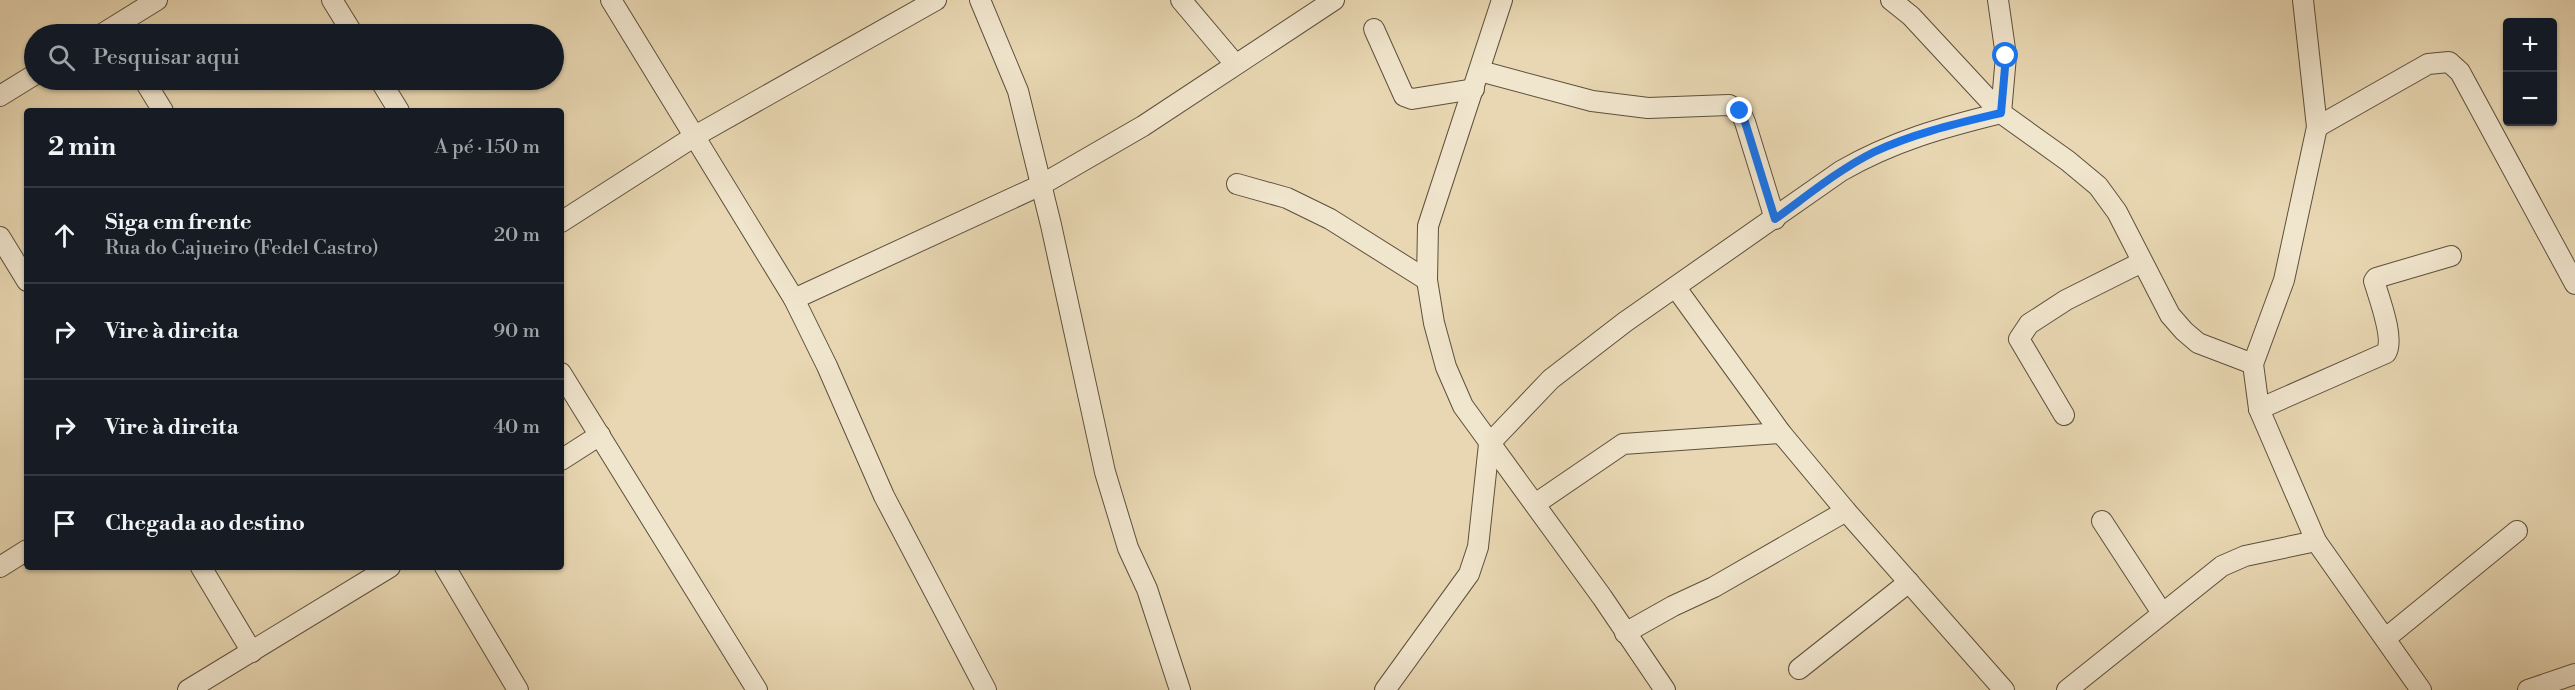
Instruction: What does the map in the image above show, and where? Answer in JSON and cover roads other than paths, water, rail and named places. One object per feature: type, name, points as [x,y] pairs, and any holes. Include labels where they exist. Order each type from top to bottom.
[{"type":"street","points":[[122,24],[157,0]]},
{"type":"street","points":[[332,0],[347,24]]},
{"type":"street","points":[[611,0],[794,299],[827,366],[884,496],[980,688]]},
{"type":"street","points":[[564,220],[695,136],[936,0]]},
{"type":"street","points":[[980,0],[1018,91],[1105,472],[1128,548],[1148,589],[1180,690]]},
{"type":"street","points":[[1181,0],[1235,64]]},
{"type":"street","points":[[794,299],[1041,185],[1143,126],[1334,0]]},
{"type":"street","points":[[1502,0],[1428,226],[1427,280],[1434,322],[1446,367],[1463,406],[1535,504],[1665,690]]},
{"type":"street","points":[[1891,0],[1911,16],[2001,113],[2068,161],[2098,186],[2117,212],[2170,315],[2184,331],[2198,343],[2253,364]]},
{"type":"street","points":[[1998,0],[2006,56],[2001,113]]},
{"type":"street","points":[[2303,0],[2317,127],[2284,280],[2253,364],[2259,409],[2316,541],[2421,690]]},
{"type":"street","points":[[1374,29],[1404,96],[1412,99],[1477,80],[1637,107],[1729,105],[1735,107],[1745,122],[1775,219]]},
{"type":"street","points":[[2317,127],[2428,64],[2449,62],[2460,72],[2575,284]]},
{"type":"street","points":[[0,96],[24,81]]},
{"type":"street","points":[[150,90],[161,108]]},
{"type":"street","points":[[386,90],[397,108]]},
{"type":"street","points":[[1385,690],[1469,574],[1478,547],[1489,444],[1551,379],[1625,322],[1841,171],[1874,152],[1906,139],[2001,113]]},
{"type":"street","points":[[1237,184],[1287,198],[1330,219],[1427,280]]},
{"type":"street","points":[[0,237],[24,276]]},
{"type":"street","points":[[2259,409],[2386,353],[2390,343],[2374,281],[2376,278],[2451,256]]},
{"type":"street","points":[[2064,414],[2019,339],[2029,324],[2066,300],[2142,262]]},
{"type":"street","points":[[1676,288],[1781,434],[2004,690]]},
{"type":"street","points":[[564,378],[757,690]]},
{"type":"street","points":[[1535,504],[1623,444],[1781,434]]},
{"type":"street","points":[[564,458],[600,435]]},
{"type":"street","points":[[1625,633],[1673,606],[1714,587],[1846,511]]},
{"type":"street","points":[[2102,521],[2162,613]]},
{"type":"street","points":[[2386,638],[2517,531]]},
{"type":"street","points":[[2067,690],[2222,566],[2244,556],[2316,541]]},
{"type":"street","points":[[0,567],[24,552]]},
{"type":"street","points":[[203,570],[252,652]]},
{"type":"street","points":[[188,690],[385,570]]},
{"type":"street","points":[[447,570],[518,690]]},
{"type":"street","points":[[1798,669],[1909,582]]},
{"type":"street","points":[[2528,690],[2575,674]]}]
